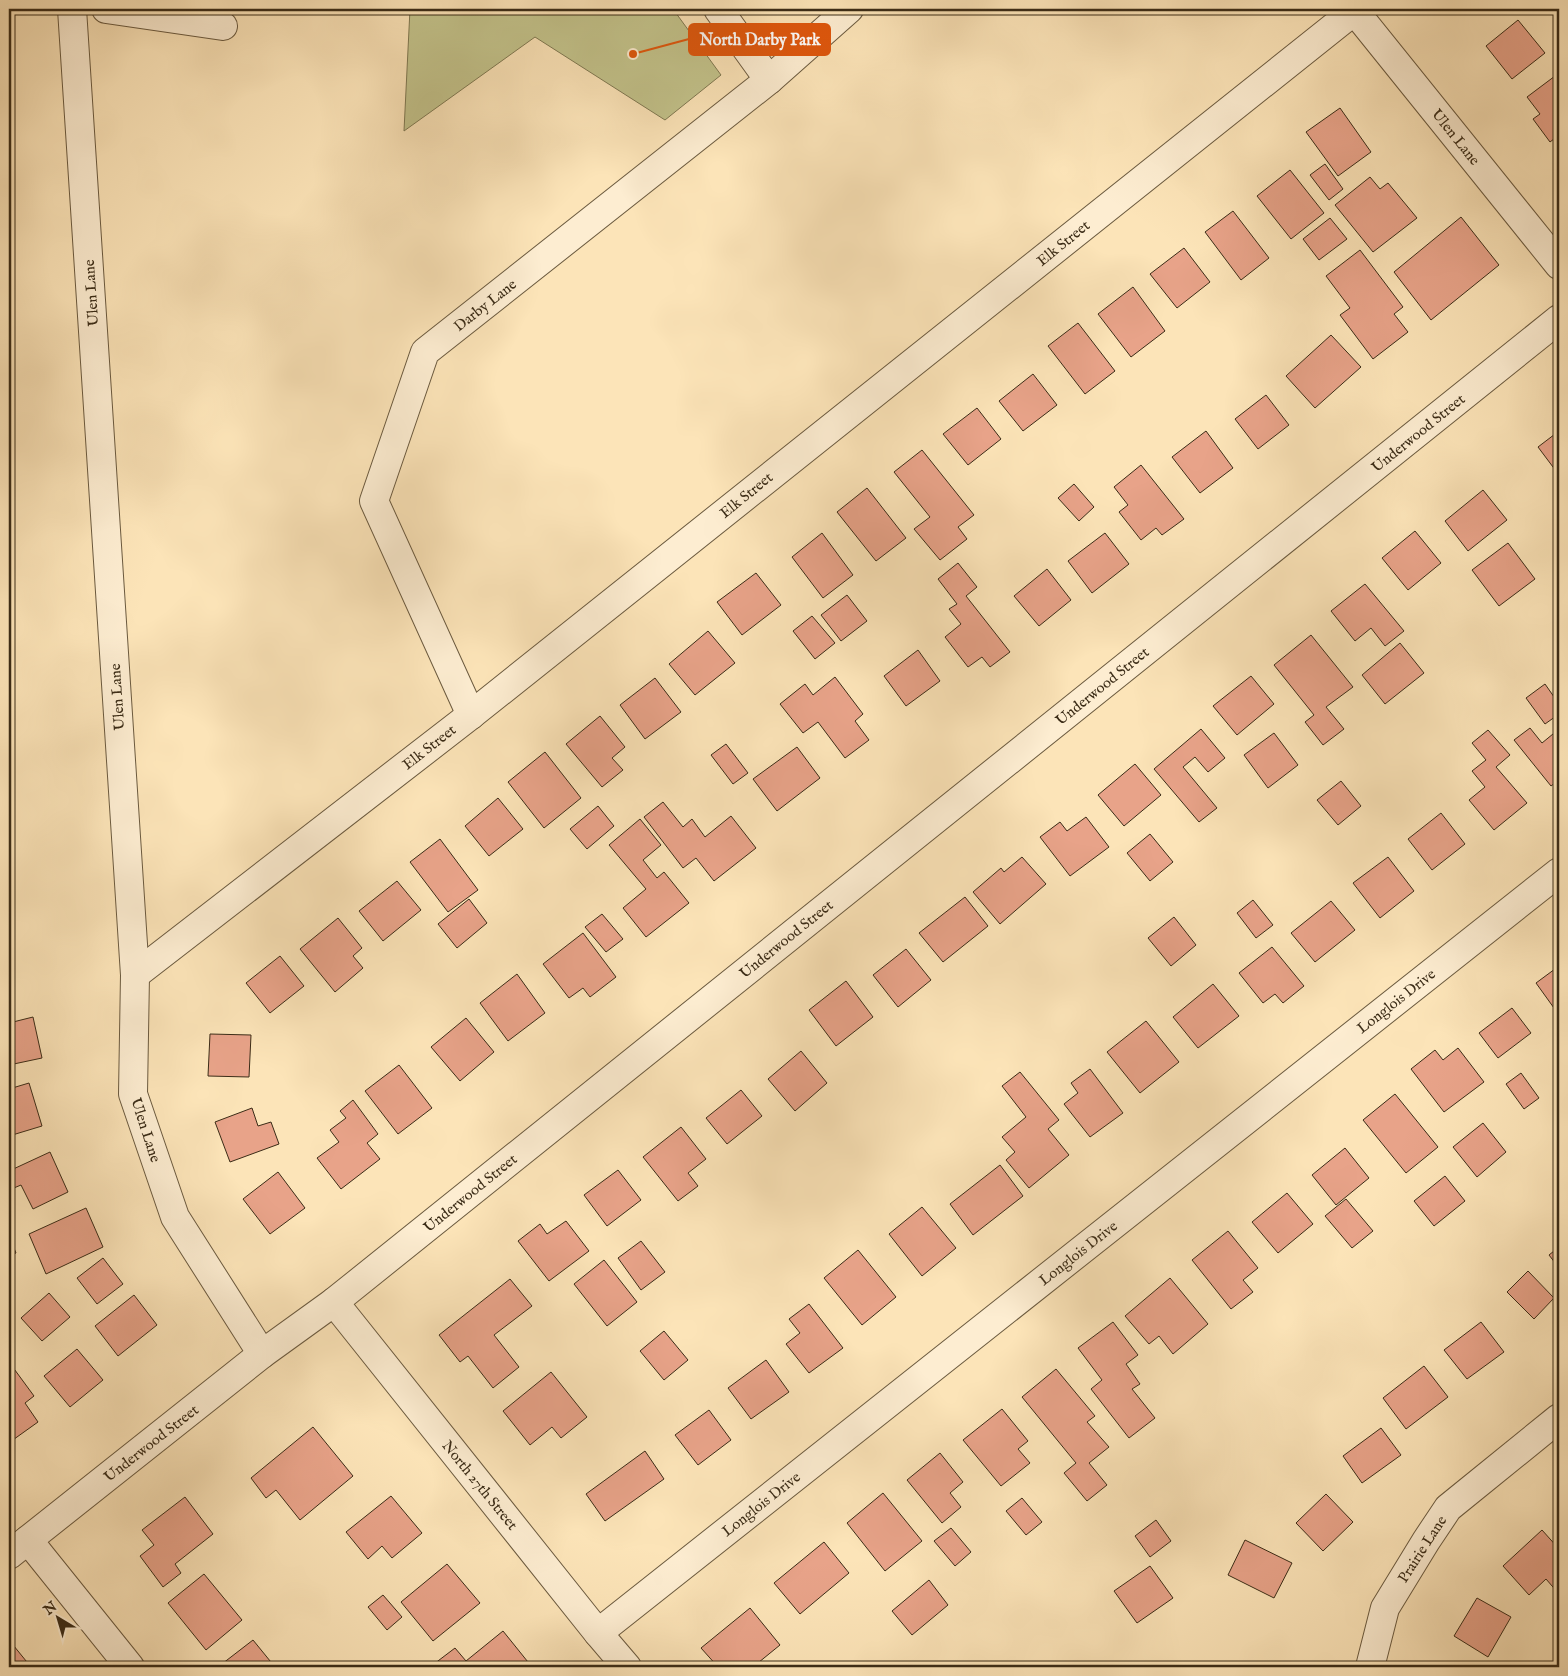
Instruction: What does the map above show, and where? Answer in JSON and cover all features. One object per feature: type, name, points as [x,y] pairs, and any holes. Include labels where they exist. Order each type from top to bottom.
[{"type":"street","name":"Ulen Lane","points":[[72,9],[135,975],[133,1094],[175,1217],[262,1354]]},
{"type":"street","points":[[106,9],[223,26]]},
{"type":"street","points":[[718,9],[769,80]]},
{"type":"street","name":"Darby Lane","points":[[471,715],[374,502],[425,352],[769,80],[849,9]]},
{"type":"street","name":"Ulen Lane","points":[[1354,10],[1559,265]]},
{"type":"street","name":"Elk Street","points":[[135,975],[471,715],[1354,10]]},
{"type":"street","name":"Underwood Street","points":[[18,1548],[262,1354],[334,1302],[1559,319]]},
{"type":"street","name":"Longlois Drive","points":[[598,1633],[1559,872]]},
{"type":"street","name":"North 27th Street","points":[[334,1302],[627,1667]]},
{"type":"street","name":"Prairie Lane","points":[[1370,1667],[1385,1608],[1448,1508],[1559,1418]]},
{"type":"street","points":[[18,1548],[130,1667]]},
{"type":"green space","points":[[410,9],[673,9],[721,75],[665,120],[535,37],[404,131]]},
{"type":"building","points":[[1518,20],[1545,53],[1512,79],[1486,46]]},
{"type":"building","points":[[1559,73],[1559,135],[1550,142],[1533,119],[1540,114],[1527,97]]},
{"type":"building","points":[[1340,108],[1371,152],[1338,176],[1306,132]]},
{"type":"building","points":[[1325,164],[1343,189],[1329,200],[1310,175]]},
{"type":"building","points":[[1290,170],[1324,213],[1291,239],[1257,196]]},
{"type":"building","points":[[1370,177],[1380,189],[1388,183],[1417,218],[1373,252],[1335,205]]},
{"type":"building","points":[[1233,211],[1269,258],[1241,280],[1205,232]]},
{"type":"building","points":[[1461,217],[1499,265],[1431,320],[1394,272]]},
{"type":"building","points":[[1330,218],[1347,239],[1319,260],[1303,239]]},
{"type":"building","points":[[1184,248],[1210,282],[1177,308],[1150,274]]},
{"type":"building","points":[[1360,250],[1403,307],[1394,314],[1408,332],[1373,359],[1340,315],[1350,308],[1326,276]]},
{"type":"building","points":[[1133,287],[1165,331],[1131,357],[1098,314]]},
{"type":"building","points":[[1078,323],[1115,371],[1085,394],[1048,346]]},
{"type":"building","points":[[1331,335],[1361,367],[1315,408],[1286,376]]},
{"type":"building","points":[[1033,374],[1057,405],[1023,431],[999,401]]},
{"type":"building","points":[[1266,395],[1289,425],[1258,449],[1235,419]]},
{"type":"building","points":[[977,408],[1001,439],[968,465],[943,434]]},
{"type":"building","points":[[1206,431],[1233,468],[1200,493],[1172,457]]},
{"type":"building","points":[[1559,431],[1559,475],[1538,447]]},
{"type":"building","points":[[922,450],[974,515],[958,527],[967,539],[940,560],[914,529],[930,517],[894,472]]},
{"type":"building","points":[[1141,465],[1184,519],[1162,535],[1156,528],[1141,540],[1119,512],[1128,505],[1114,487]]},
{"type":"building","points":[[1074,484],[1094,507],[1079,521],[1058,498]]},
{"type":"building","points":[[867,488],[906,538],[876,561],[837,512]]},
{"type":"building","points":[[1483,490],[1507,520],[1468,551],[1445,521]]},
{"type":"building","points":[[1415,531],[1441,563],[1408,590],[1382,558]]},
{"type":"building","points":[[822,533],[853,575],[823,598],[792,557]]},
{"type":"building","points":[[1105,533],[1129,564],[1092,593],[1068,561]]},
{"type":"building","points":[[1508,543],[1535,579],[1499,606],[1472,570]]},
{"type":"building","points":[[958,563],[977,587],[966,596],[1010,652],[990,667],[982,657],[968,667],[945,637],[961,624],[949,609],[957,604],[938,579]]},
{"type":"building","points":[[1047,569],[1071,600],[1039,626],[1014,596]]},
{"type":"building","points":[[756,573],[781,605],[742,635],[717,602]]},
{"type":"building","points":[[1365,584],[1404,631],[1385,646],[1371,628],[1355,641],[1331,611]]},
{"type":"building","points":[[847,595],[867,621],[841,641],[821,615]]},
{"type":"building","points":[[812,616],[835,643],[815,659],[793,631]]},
{"type":"building","points":[[708,631],[735,663],[695,695],[669,664]]},
{"type":"building","points":[[1311,635],[1353,687],[1326,707],[1344,729],[1323,745],[1305,722],[1314,715],[1274,665]]},
{"type":"building","points":[[1400,643],[1424,673],[1385,704],[1362,675]]},
{"type":"building","points":[[918,650],[940,681],[906,706],[884,676]]},
{"type":"building","points":[[1251,676],[1274,704],[1237,735],[1213,706]]},
{"type":"building","points":[[835,677],[863,714],[855,721],[869,740],[845,758],[818,722],[803,733],[780,704],[805,684],[813,695]]},
{"type":"building","points":[[655,678],[681,712],[645,739],[620,705]]},
{"type":"building","points":[[1545,684],[1559,704],[1559,714],[1545,724],[1526,698]]},
{"type":"building","points":[[600,716],[625,747],[612,758],[623,770],[602,787],[566,744]]},
{"type":"building","points":[[1530,728],[1542,743],[1559,729],[1559,780],[1551,786],[1514,740]]},
{"type":"building","points":[[1201,729],[1225,758],[1208,772],[1195,757],[1183,767],[1217,808],[1199,822],[1154,769]]},
{"type":"building","points":[[1488,730],[1510,755],[1496,767],[1527,803],[1494,830],[1469,800],[1485,787],[1472,771],[1486,760],[1472,743]]},
{"type":"building","points":[[1274,733],[1298,765],[1268,788],[1244,755]]},
{"type":"building","points":[[726,744],[748,773],[733,784],[711,755]]},
{"type":"building","points":[[797,747],[820,778],[777,811],[753,779]]},
{"type":"building","points":[[545,752],[581,798],[544,828],[508,782]]},
{"type":"building","points":[[1135,764],[1161,795],[1124,826],[1098,795]]},
{"type":"building","points":[[1341,781],[1361,806],[1338,825],[1317,800]]},
{"type":"building","points":[[498,798],[523,829],[489,856],[465,826]]},
{"type":"building","points":[[663,802],[683,827],[692,819],[705,837],[731,816],[756,848],[714,881],[696,858],[683,868],[644,817]]},
{"type":"building","points":[[598,806],[614,826],[587,849],[570,829]]},
{"type":"building","points":[[1441,813],[1465,844],[1432,870],[1408,839]]},
{"type":"building","points":[[1086,817],[1109,847],[1070,876],[1040,837],[1060,822],[1067,831]]},
{"type":"building","points":[[640,819],[661,845],[643,860],[657,878],[664,872],[689,903],[646,937],[623,908],[646,889],[609,845]]},
{"type":"building","points":[[1150,834],[1173,862],[1150,881],[1127,853]]},
{"type":"building","points":[[440,839],[478,890],[448,912],[410,862]]},
{"type":"building","points":[[1022,857],[1046,884],[1000,924],[973,892],[1001,868],[1004,872]]},
{"type":"building","points":[[1388,857],[1414,891],[1380,918],[1353,883]]},
{"type":"building","points":[[397,881],[421,910],[383,941],[359,911]]},
{"type":"building","points":[[965,897],[988,926],[943,962],[919,933]]},
{"type":"building","points":[[469,899],[487,923],[457,948],[438,924]]},
{"type":"building","points":[[1253,900],[1273,925],[1256,938],[1237,913]]},
{"type":"building","points":[[1331,901],[1355,930],[1315,962],[1291,933]]},
{"type":"building","points":[[602,914],[623,939],[606,952],[585,927]]},
{"type":"building","points":[[1174,917],[1196,945],[1171,966],[1148,938]]},
{"type":"building","points":[[338,918],[362,948],[353,956],[363,968],[335,992],[300,949]]},
{"type":"building","points":[[583,933],[616,977],[590,997],[583,988],[569,998],[543,964]]},
{"type":"building","points":[[1272,947],[1304,986],[1283,1003],[1275,994],[1263,1003],[1239,973]]},
{"type":"building","points":[[906,949],[931,980],[898,1007],[873,975]]},
{"type":"building","points":[[280,956],[304,986],[270,1013],[246,983]]},
{"type":"building","points":[[1559,966],[1559,1015],[1536,983]]},
{"type":"building","points":[[517,974],[545,1013],[508,1041],[480,1003]]},
{"type":"building","points":[[846,981],[873,1017],[836,1046],[809,1010]]},
{"type":"building","points":[[1213,984],[1239,1016],[1198,1048],[1173,1017]]},
{"type":"building","points":[[1512,1008],[1531,1033],[1498,1058],[1479,1033]]},
{"type":"building","points":[[33,1017],[42,1058],[9,1065],[9,1023]]},
{"type":"building","points":[[466,1018],[494,1052],[460,1081],[431,1047]]},
{"type":"building","points":[[1146,1021],[1179,1062],[1140,1093],[1107,1052]]},
{"type":"building","points":[[210,1034],[251,1035],[249,1077],[208,1076]]},
{"type":"building","points":[[1458,1048],[1484,1082],[1444,1112],[1411,1069],[1435,1050],[1443,1060]]},
{"type":"building","points":[[801,1051],[827,1083],[795,1111],[768,1079]]},
{"type":"building","points":[[399,1065],[432,1108],[398,1134],[365,1091]]},
{"type":"building","points":[[1090,1069],[1123,1113],[1090,1137],[1064,1104],[1078,1093],[1071,1083]]},
{"type":"building","points":[[1020,1072],[1059,1120],[1048,1129],[1069,1155],[1029,1188],[1006,1160],[1015,1152],[1002,1137],[1026,1117],[1002,1086]]},
{"type":"building","points":[[1521,1073],[1539,1098],[1524,1109],[1506,1084]]},
{"type":"building","points":[[29,1083],[42,1126],[9,1136],[9,1089]]},
{"type":"building","points":[[741,1090],[762,1116],[727,1144],[706,1118]]},
{"type":"building","points":[[1395,1094],[1438,1147],[1406,1173],[1363,1120]]},
{"type":"building","points":[[353,1100],[378,1134],[367,1143],[380,1159],[341,1189],[317,1158],[339,1142],[330,1130],[346,1118],[340,1111]]},
{"type":"building","points":[[252,1108],[258,1126],[271,1122],[279,1144],[230,1162],[215,1122]]},
{"type":"building","points":[[1483,1123],[1506,1152],[1477,1177],[1453,1147]]},
{"type":"building","points":[[681,1127],[706,1159],[688,1173],[698,1186],[678,1201],[643,1157]]},
{"type":"building","points":[[1345,1148],[1369,1178],[1336,1205],[1312,1175]]},
{"type":"building","points":[[50,1152],[68,1192],[33,1209],[21,1185],[9,1190],[9,1171]]},
{"type":"building","points":[[1000,1165],[1023,1196],[973,1235],[950,1204]]},
{"type":"building","points":[[618,1170],[641,1200],[607,1226],[584,1195]]},
{"type":"building","points":[[278,1172],[305,1208],[270,1234],[243,1199]]},
{"type":"building","points":[[1445,1176],[1465,1201],[1434,1226],[1414,1201]]},
{"type":"building","points":[[1287,1193],[1313,1224],[1278,1253],[1252,1222]]},
{"type":"building","points":[[1346,1199],[1373,1231],[1352,1248],[1325,1216]]},
{"type":"building","points":[[922,1207],[956,1248],[922,1276],[889,1234]]},
{"type":"building","points":[[86,1208],[103,1247],[46,1274],[29,1234]]},
{"type":"building","points":[[566,1221],[589,1251],[549,1281],[518,1241],[540,1224],[547,1234]]},
{"type":"building","points":[[1228,1231],[1258,1268],[1243,1280],[1253,1292],[1231,1309],[1192,1260]]},
{"type":"building","points":[[9,1236],[16,1253],[9,1256]]},
{"type":"building","points":[[641,1241],[665,1272],[641,1290],[618,1258]]},
{"type":"building","points":[[1559,1247],[1559,1268],[1549,1255]]},
{"type":"building","points":[[858,1250],[896,1297],[862,1325],[824,1278]]},
{"type":"building","points":[[103,1258],[123,1284],[97,1304],[77,1278]]},
{"type":"building","points":[[604,1260],[637,1302],[607,1326],[574,1284]]},
{"type":"building","points":[[1528,1271],[1554,1298],[1534,1319],[1507,1292]]},
{"type":"building","points":[[1170,1278],[1208,1324],[1173,1354],[1159,1336],[1149,1344],[1125,1316]]},
{"type":"building","points":[[510,1279],[532,1306],[494,1335],[519,1367],[493,1388],[468,1356],[460,1362],[439,1335]]},
{"type":"building","points":[[49,1293],[70,1317],[42,1341],[21,1318]]},
{"type":"building","points":[[134,1295],[157,1325],[118,1356],[95,1326]]},
{"type":"building","points":[[809,1304],[843,1348],[809,1373],[786,1344],[800,1333],[789,1319]]},
{"type":"building","points":[[1113,1322],[1138,1355],[1126,1364],[1140,1384],[1132,1389],[1155,1418],[1129,1438],[1091,1389],[1102,1380],[1078,1348]]},
{"type":"building","points":[[1481,1322],[1504,1352],[1467,1379],[1444,1350]]},
{"type":"building","points":[[664,1331],[688,1360],[664,1380],[640,1351]]},
{"type":"building","points":[[77,1349],[103,1380],[70,1407],[44,1376]]},
{"type":"building","points":[[766,1360],[789,1392],[751,1419],[728,1388]]},
{"type":"building","points":[[9,1362],[34,1396],[25,1403],[38,1422],[10,1442]]},
{"type":"building","points":[[1424,1366],[1448,1397],[1406,1429],[1383,1398]]},
{"type":"building","points":[[1056,1369],[1095,1416],[1087,1422],[1109,1447],[1089,1463],[1107,1485],[1087,1501],[1064,1473],[1076,1463],[1022,1397]]},
{"type":"building","points":[[551,1372],[587,1417],[561,1438],[552,1427],[530,1445],[503,1411]]},
{"type":"building","points":[[1002,1409],[1028,1441],[1018,1449],[1030,1463],[1001,1486],[963,1440]]},
{"type":"building","points":[[709,1410],[731,1440],[698,1465],[675,1435]]},
{"type":"building","points":[[313,1427],[353,1476],[300,1520],[276,1490],[266,1498],[251,1478]]},
{"type":"building","points":[[1381,1428],[1401,1455],[1362,1483],[1343,1456]]},
{"type":"building","points":[[645,1451],[664,1479],[605,1521],[586,1494]]},
{"type":"building","points":[[940,1453],[963,1482],[950,1493],[961,1507],[942,1523],[907,1480]]},
{"type":"building","points":[[883,1493],[922,1541],[885,1571],[847,1523]]},
{"type":"building","points":[[1326,1494],[1353,1522],[1323,1551],[1296,1523]]},
{"type":"building","points":[[391,1496],[422,1533],[392,1558],[382,1546],[368,1559],[346,1532]]},
{"type":"building","points":[[185,1497],[213,1534],[175,1564],[181,1573],[163,1587],[140,1556],[154,1545],[142,1530]]},
{"type":"building","points":[[1022,1498],[1042,1522],[1026,1535],[1006,1511]]},
{"type":"building","points":[[1156,1520],[1171,1541],[1150,1557],[1135,1536]]},
{"type":"building","points":[[951,1528],[971,1552],[955,1566],[934,1541]]},
{"type":"building","points":[[1542,1530],[1559,1549],[1559,1594],[1546,1579],[1529,1595],[1503,1566]]},
{"type":"building","points":[[1245,1540],[1292,1563],[1274,1598],[1228,1575]]},
{"type":"building","points":[[824,1542],[849,1573],[800,1614],[774,1583]]},
{"type":"building","points":[[447,1564],[480,1603],[433,1641],[401,1602]]},
{"type":"building","points":[[1150,1566],[1173,1598],[1137,1623],[1114,1591]]},
{"type":"building","points":[[204,1574],[242,1620],[206,1650],[168,1603]]},
{"type":"building","points":[[929,1580],[948,1605],[912,1635],[892,1611]]},
{"type":"building","points":[[383,1595],[402,1617],[387,1630],[368,1607]]},
{"type":"building","points":[[1477,1598],[1511,1617],[1488,1657],[1454,1636]]},
{"type":"building","points":[[750,1608],[780,1645],[753,1667],[718,1667],[701,1648]]},
{"type":"building","points":[[503,1631],[532,1667],[430,1667],[455,1648],[466,1661]]},
{"type":"building","points":[[9,1640],[31,1667],[9,1667]]},
{"type":"building","points":[[253,1640],[275,1667],[218,1667]]},
{"type":"place","name":"North Darby Park","points":[[633,54]]}]
